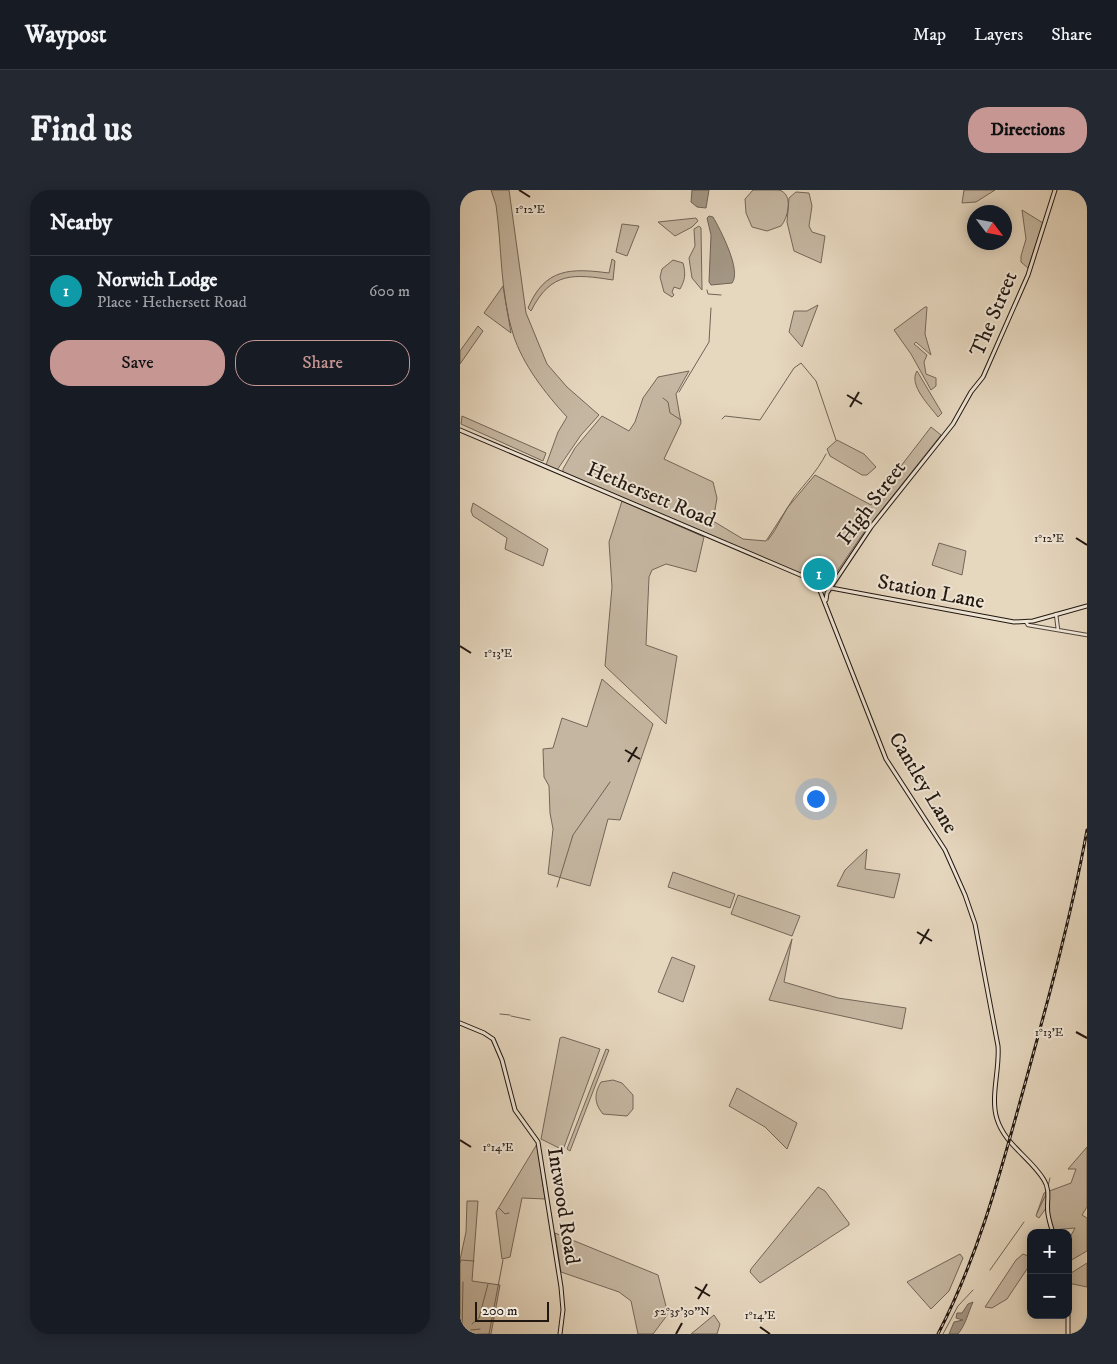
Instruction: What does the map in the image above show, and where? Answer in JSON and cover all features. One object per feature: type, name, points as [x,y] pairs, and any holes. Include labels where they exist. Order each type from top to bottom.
[{"type":"street","name":"The Street","points":[[940,440],[960,414],[971,392],[987,369],[1028,275],[1055,190]]},
{"type":"street","name":"Hethersett Road","points":[[460,430],[831,588]]},
{"type":"street","name":"High Street","points":[[831,588],[871,527],[940,440]]},
{"type":"street","name":"Cantley Lane","points":[[817,583],[886,759],[938,837],[957,876],[975,924],[999,1057],[995,1107],[997,1120],[1010,1142],[1046,1184],[1048,1214],[1052,1229]]},
{"type":"street","points":[[825,601],[831,588]]},
{"type":"street","name":"Station Lane","points":[[831,588],[996,619],[1026,622],[1087,606]]},
{"type":"street","points":[[1056,614],[1058,630]]},
{"type":"street","name":"Station Lane","points":[[1026,622],[1028,625],[1087,635]]},
{"type":"street","name":"Intwood Road","points":[[460,1023],[488,1035],[499,1051],[516,1114],[538,1142],[561,1287],[560,1334]]},
{"type":"street","points":[[1068,1319],[1068,1334]]},
{"type":"shaded area","points":[[491,190],[509,190],[526,313],[547,364],[567,387],[599,415],[581,435],[557,470],[546,465],[558,432],[567,417],[529,368],[513,334],[503,286],[496,205]]},
{"type":"shaded area","points":[[692,190],[709,190],[706,208],[697,207],[691,202]]},
{"type":"shaded area","points":[[753,190],[779,190],[784,192],[787,196],[788,206],[786,218],[781,226],[767,231],[752,227],[746,213],[745,199]]},
{"type":"shaded area","points":[[964,190],[995,190],[976,202],[962,203]]},
{"type":"shaded area","points":[[796,192],[809,193],[812,206],[809,226],[812,232],[825,236],[821,263],[794,251],[787,222],[789,198]]},
{"type":"shaded area","points":[[1022,210],[1043,223],[1028,268],[1021,262],[1026,239]]},
{"type":"shaded area","points":[[709,216],[713,217],[729,250],[734,269],[732,283],[711,285],[709,282],[711,235],[707,218]]},
{"type":"shaded area","points":[[696,218],[698,221],[692,227],[675,236],[658,222]]},
{"type":"shaded area","points":[[622,224],[639,226],[627,256],[616,252]]},
{"type":"shaded area","points":[[699,226],[701,228],[702,290],[692,278],[689,258],[695,246],[694,229]]},
{"type":"shaded area","points":[[612,259],[615,261],[613,280],[587,277],[565,278],[547,288],[531,311],[528,308],[542,285],[551,278],[571,271],[609,273]]},
{"type":"shaded area","points":[[673,260],[683,263],[685,274],[680,289],[674,287],[672,292],[674,295],[672,297],[664,292],[660,277],[662,269]]},
{"type":"shaded area","points":[[503,286],[511,333],[484,313]]},
{"type":"shaded area","points":[[818,305],[802,347],[789,332],[794,311],[807,311]]},
{"type":"shaded area","points":[[927,307],[925,334],[931,355],[916,342],[914,344],[927,355],[924,362],[926,374],[936,378],[936,386],[931,390],[911,354],[894,330]]},
{"type":"shaded area","points":[[478,326],[483,331],[460,364],[460,351]]},
{"type":"shaded area","points":[[689,371],[676,394],[681,423],[664,459],[713,482],[717,498],[713,521],[743,539],[766,541],[788,507],[815,475],[871,505],[931,427],[941,435],[864,532],[828,585],[824,584],[828,574],[821,564],[816,566],[810,575],[814,578],[813,580],[563,472],[575,448],[602,416],[629,431],[635,422],[643,398],[658,377]]},
{"type":"shaded area","points":[[917,371],[942,413],[938,417],[925,401],[915,383]]},
{"type":"shaded area","points":[[462,416],[546,453],[543,461],[461,424]]},
{"type":"shaded area","points":[[837,440],[864,454],[876,467],[867,475],[862,475],[830,456],[827,449]]},
{"type":"shaded area","points":[[622,501],[704,537],[696,572],[666,564],[652,570],[649,577],[646,645],[677,656],[666,724],[605,666],[612,587],[609,542]]},
{"type":"shaded area","points":[[473,503],[548,549],[543,566],[505,549],[507,538],[473,516],[471,511]]},
{"type":"shaded area","points":[[939,543],[966,551],[962,575],[932,565]]},
{"type":"shaded area","points":[[602,679],[653,724],[620,820],[608,819],[590,886],[548,874],[553,829],[550,813],[549,786],[544,777],[543,749],[553,748],[562,718],[587,727]]},
{"type":"shaded area","points":[[867,849],[865,869],[900,874],[894,898],[837,886],[845,870]]},
{"type":"shaded area","points":[[673,872],[735,894],[730,908],[668,887]]},
{"type":"shaded area","points":[[738,895],[800,916],[792,936],[731,914]]},
{"type":"shaded area","points":[[792,939],[784,982],[838,998],[906,1008],[902,1029],[769,1000]]},
{"type":"shaded area","points":[[672,957],[695,966],[683,1002],[658,992]]},
{"type":"shaded area","points":[[563,1037],[600,1049],[563,1150],[541,1139],[560,1038]]},
{"type":"shaded area","points":[[606,1049],[609,1050],[570,1151],[567,1149]]},
{"type":"shaded area","points":[[613,1080],[622,1083],[633,1095],[633,1109],[627,1116],[603,1114],[598,1106],[596,1094],[601,1082]]},
{"type":"shaded area","points":[[737,1088],[797,1123],[787,1149],[765,1127],[729,1106]]},
{"type":"shaded area","points":[[537,1144],[545,1199],[522,1198],[510,1257],[502,1259],[496,1212]]},
{"type":"shaded area","points":[[1087,1147],[1087,1207],[1082,1215],[1087,1218],[1087,1251],[1072,1260],[1072,1234],[1075,1228],[1053,1229],[1046,1208],[1039,1218],[1036,1216],[1044,1193],[1071,1183],[1076,1169],[1068,1169]]},
{"type":"shaded area","points":[[818,1187],[825,1191],[849,1225],[760,1283],[750,1272],[751,1269]]},
{"type":"shaded area","points":[[467,1201],[478,1201],[472,1281],[500,1285],[491,1334],[460,1334],[460,1260],[466,1232]]},
{"type":"shaded area","points":[[555,1233],[658,1275],[668,1314],[653,1334],[638,1334],[631,1301],[619,1292],[561,1272]]},
{"type":"shaded area","points":[[960,1254],[963,1258],[949,1291],[931,1309],[907,1282]]},
{"type":"shaded area","points":[[1023,1254],[1027,1256],[1027,1269],[1007,1299],[992,1308],[985,1307],[1016,1260]]},
{"type":"shaded area","points":[[1087,1263],[1087,1287],[1072,1284],[1072,1272]]},
{"type":"shaded area","points":[[973,1302],[958,1334],[949,1334],[954,1322],[963,1320],[956,1318],[957,1313],[962,1313],[968,1304]]},
{"type":"shaded area","points":[[714,1315],[720,1324],[717,1334],[691,1334]]},
{"type":"waterway","points":[[707,290],[708,294],[721,295]]},
{"type":"waterway","points":[[679,392],[709,342],[711,308]]},
{"type":"waterway","points":[[722,419],[725,416],[760,420],[794,368],[801,363],[816,381],[836,440]]},
{"type":"waterway","points":[[663,398],[668,402],[670,413],[681,420]]},
{"type":"waterway","points":[[768,540],[793,499],[815,472],[826,454]]},
{"type":"waterway","points":[[557,887],[573,835],[610,782]]},
{"type":"waterway","points":[[500,1014],[510,1015]]},
{"type":"waterway","points":[[511,1016],[530,1020]]},
{"type":"waterway","points":[[1048,1186],[1050,1178]]},
{"type":"waterway","points":[[1037,1213],[1047,1192]]},
{"type":"waterway","points":[[499,1208],[505,1214],[509,1213]]},
{"type":"waterway","points":[[990,1270],[1024,1222]]},
{"type":"waterway","points":[[460,1263],[461,1260],[474,1261]]},
{"type":"waterway","points":[[489,1334],[503,1260]]},
{"type":"waterway","points":[[462,1334],[463,1282]]},
{"type":"waterway","points":[[472,1324],[479,1318],[488,1284]]},
{"type":"waterway","points":[[943,1334],[958,1306],[973,1290]]},
{"type":"waterway","points":[[471,1330],[480,1329]]},
{"type":"railway","points":[[938,1334],[965,1275],[997,1184],[1058,961],[1074,896],[1087,830]]},
{"type":"place","name":"Norwich Lodge","points":[[819,574]]}]
